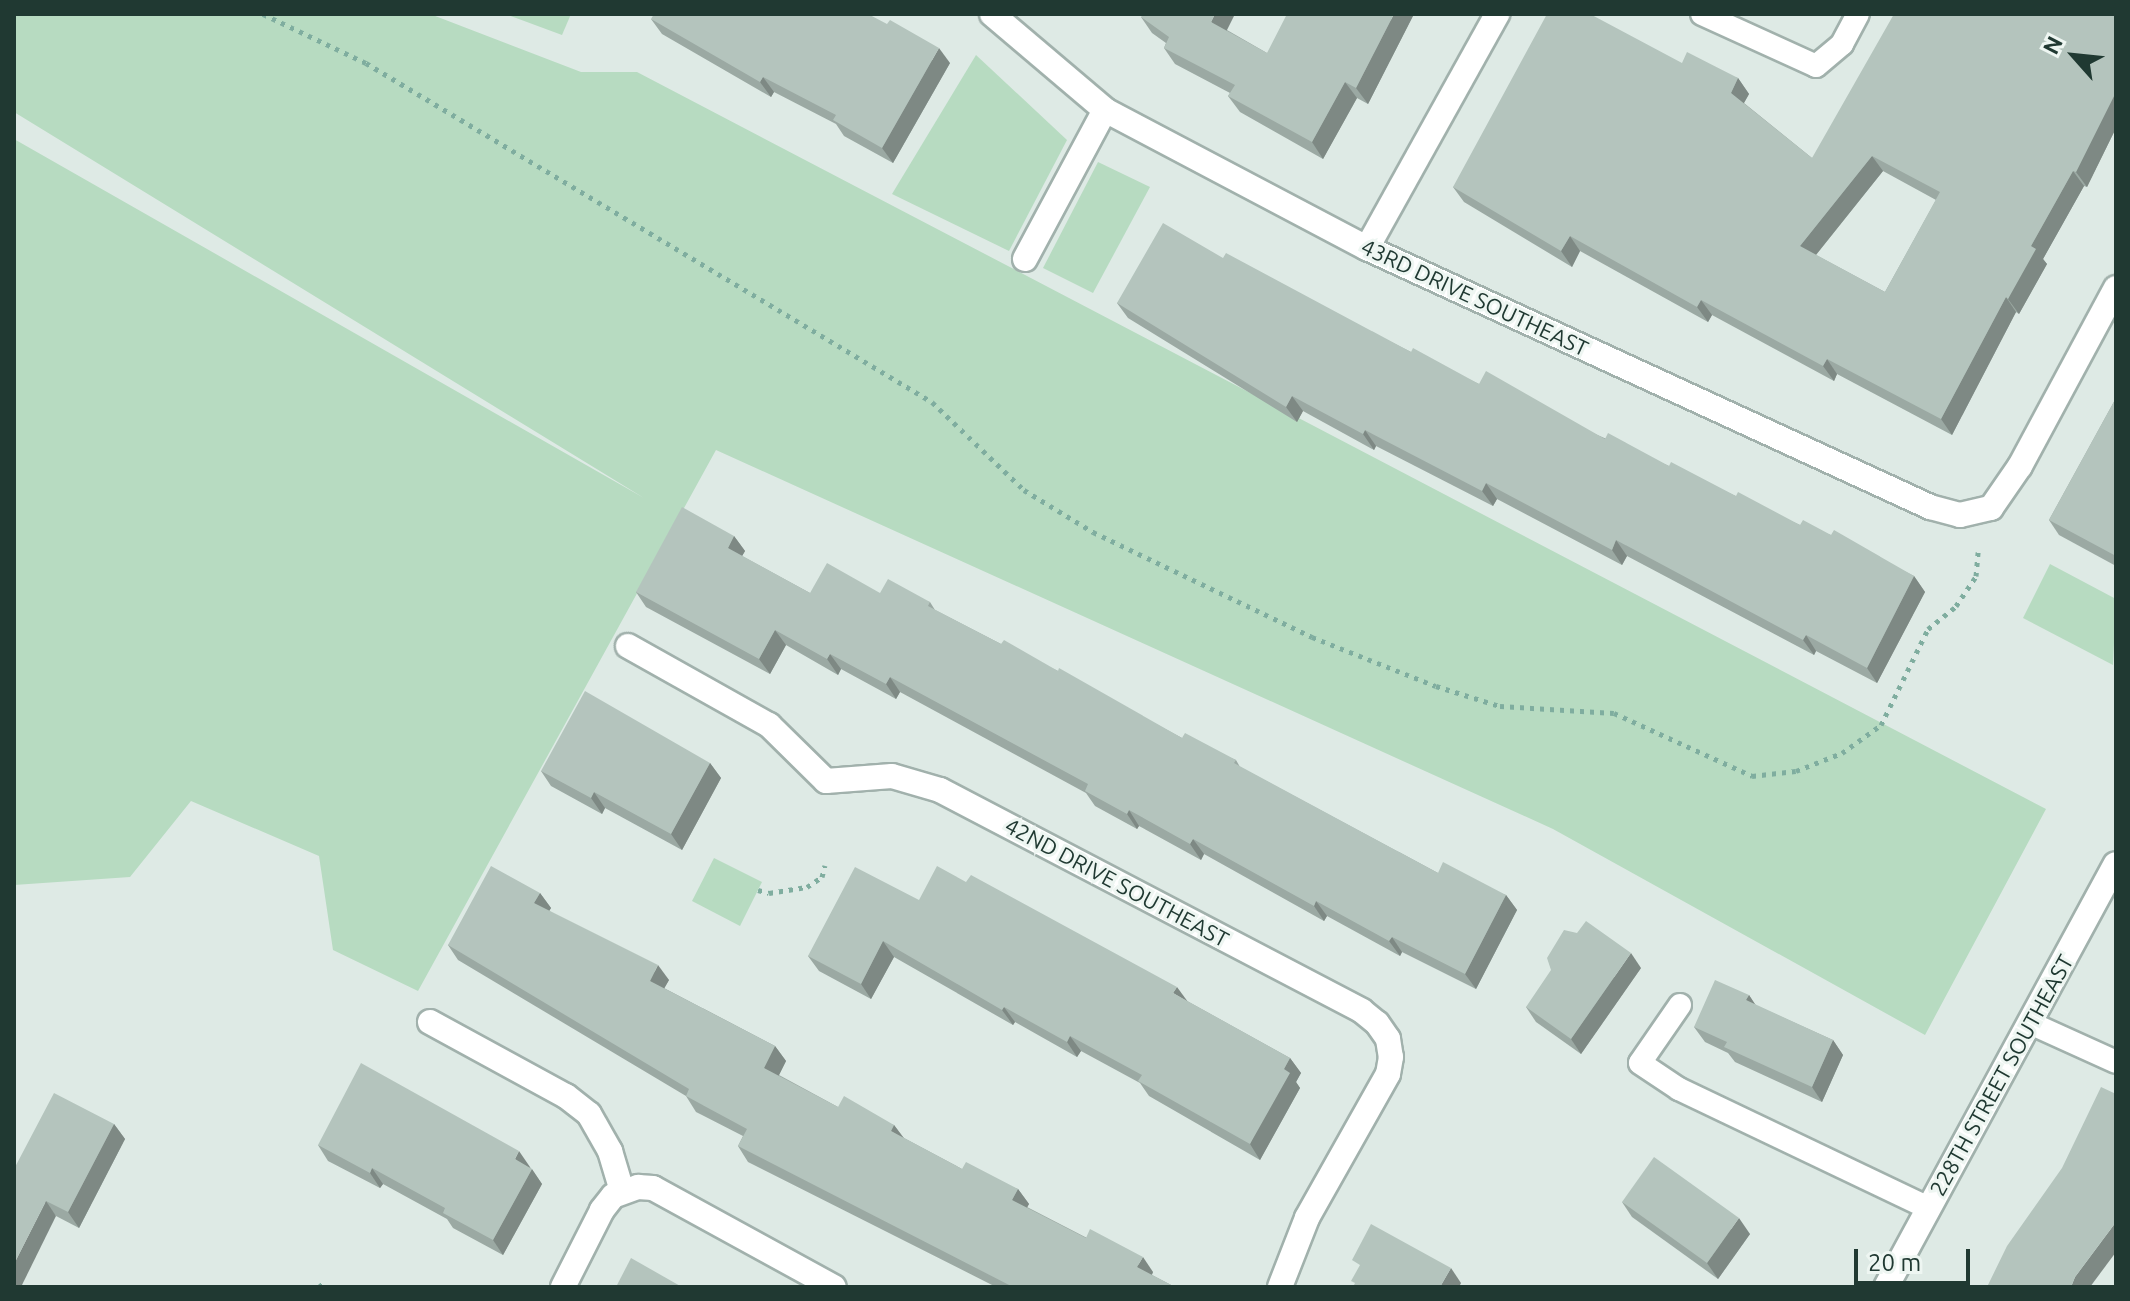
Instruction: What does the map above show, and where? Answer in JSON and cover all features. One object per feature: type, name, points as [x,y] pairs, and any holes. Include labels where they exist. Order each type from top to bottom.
[{"type":"street","name":"43RD DRIVE SOUTHEAST","points":[[992,14],[1105,110],[1367,248],[1930,507],[1960,515],[1991,508],[2020,466],[2116,288]]},
{"type":"street","points":[[1367,248],[1497,14]]},
{"type":"street","points":[[1025,259],[1105,110]]},
{"type":"street","name":"42ND DRIVE SOUTHEAST","points":[[628,646],[769,725],[826,781],[892,776],[940,790],[1362,1011],[1377,1023],[1388,1039],[1391,1057],[1388,1074],[1307,1218],[1280,1287]]},
{"type":"street","name":"228TH STREET SOUTHEAST","points":[[1886,1287],[2116,864]]},
{"type":"street","points":[[430,1022],[566,1096],[589,1114],[610,1151],[622,1191]]},
{"type":"street","points":[[563,1287],[602,1210],[622,1191],[653,1188],[834,1287]]},
{"type":"lane","points":[[1702,14],[1816,66],[1842,44],[1858,14]]},
{"type":"lane","points":[[1680,1005],[1640,1063],[1679,1089],[1774,1137],[1929,1208]]},
{"type":"lane","points":[[2030,1023],[2116,1062]]},
{"type":"path","points":[[263,14],[366,63],[932,402],[1024,490],[1093,532],[1312,637],[1436,686],[1500,706],[1614,713],[1752,776],[1796,771],[1842,753],[1881,725],[1928,629],[1956,606],[1976,576],[1978,552]]},
{"type":"path","points":[[758,890],[769,893],[807,887],[822,877],[825,865]]},
{"type":"path","points":[[319,1287],[326,1281]]},
{"type":"green space","points":[[14,14],[430,14],[581,72],[637,72],[2046,809],[1925,1035],[1553,829],[716,450],[418,991],[333,950],[319,856],[191,801],[130,877],[14,885],[14,139],[644,498],[14,112]]},
{"type":"green space","points":[[505,14],[571,14],[562,35]]},
{"type":"green space","points":[[976,55],[1067,140],[1009,251],[892,194]]},
{"type":"green space","points":[[1098,162],[1150,187],[1093,293],[1043,268]]},
{"type":"green space","points":[[2050,564],[2116,599],[2113,665],[2023,618]]},
{"type":"green space","points":[[714,858],[762,882],[740,926],[692,901]]},
{"type":"building","points":[[654,14],[868,14],[887,24],[890,20],[939,48],[882,148],[833,120],[836,115],[763,77],[760,82],[651,19]]},
{"type":"building","points":[[1143,14],[1215,14],[1211,22],[1267,53],[1287,14],[1394,14],[1356,88],[1345,82],[1312,142],[1228,96],[1235,85],[1164,48],[1169,37],[1141,17]]},
{"type":"building","points":[[1547,14],[1590,14],[1682,63],[1687,52],[1738,78],[1731,93],[1812,158],[1894,14],[2116,14],[2116,92],[2076,172],[2073,171],[2031,246],[2036,249],[2008,299],[2006,297],[1941,419],[1827,359],[1823,366],[1701,300],[1697,307],[1570,236],[1561,251],[1453,187]],"holes":[[[1872,156],[1940,192],[1885,292],[1800,246]]]},
{"type":"building","points":[[1163,223],[1223,258],[1226,253],[1411,352],[1413,348],[1479,384],[1486,371],[1605,439],[1608,433],[1669,466],[1671,462],[1736,496],[1738,492],[1800,525],[1803,520],[1831,535],[1834,530],[1914,576],[1867,668],[1806,635],[1803,640],[1616,540],[1612,550],[1486,483],[1482,491],[1292,396],[1286,407],[1117,303]]},
{"type":"building","points":[[2116,398],[2116,556],[2049,520]]},
{"type":"building","points":[[682,507],[734,536],[728,548],[810,593],[827,563],[880,593],[888,579],[930,602],[928,606],[1001,644],[1004,640],[1058,671],[1059,668],[1182,738],[1185,733],[1236,760],[1234,763],[1438,873],[1443,862],[1506,895],[1465,974],[1392,937],[1389,941],[1316,901],[1314,906],[1193,839],[1190,844],[1129,810],[1127,814],[1085,791],[1088,784],[890,677],[886,684],[830,654],[827,659],[775,630],[759,659],[636,592]]},
{"type":"building","points":[[585,691],[710,763],[671,834],[594,792],[591,798],[541,771]]},
{"type":"building","points":[[491,866],[540,893],[534,903],[658,965],[650,981],[775,1046],[764,1068],[838,1107],[844,1096],[894,1125],[891,1131],[962,1169],[966,1162],[1018,1189],[1012,1200],[1086,1238],[1090,1229],[1143,1257],[1137,1267],[1175,1287],[1013,1287],[738,1146],[747,1129],[686,1096],[689,1089],[448,945]]},
{"type":"building","points":[[937,866],[966,882],[971,875],[1177,987],[1173,993],[1290,1058],[1284,1069],[1290,1073],[1250,1144],[1138,1081],[1142,1075],[1070,1036],[1067,1042],[1004,1007],[1002,1010],[883,941],[861,984],[808,956],[855,867],[919,900]]},
{"type":"building","points":[[1586,921],[1631,953],[1571,1039],[1526,1007],[1551,970],[1547,958],[1564,930],[1577,933]]},
{"type":"building","points":[[1715,980],[1749,995],[1746,1000],[1833,1040],[1812,1087],[1724,1047],[1727,1042],[1694,1027]]},
{"type":"building","points":[[361,1063],[519,1151],[515,1159],[532,1169],[493,1240],[443,1213],[445,1208],[372,1168],[370,1173],[318,1145]]},
{"type":"building","points":[[2101,1087],[2116,1094],[2116,1222],[2075,1277],[2071,1287],[1987,1287],[2007,1246],[2062,1168]]},
{"type":"building","points":[[54,1093],[114,1124],[68,1212],[46,1201],[14,1264],[14,1169]]},
{"type":"building","points":[[1654,1157],[1739,1218],[1707,1263],[1622,1202]]},
{"type":"building","points":[[1371,1224],[1451,1268],[1440,1287],[1353,1287],[1355,1283],[1351,1281],[1360,1265],[1352,1260]]},
{"type":"building","points":[[631,1258],[682,1287],[616,1287]]}]
